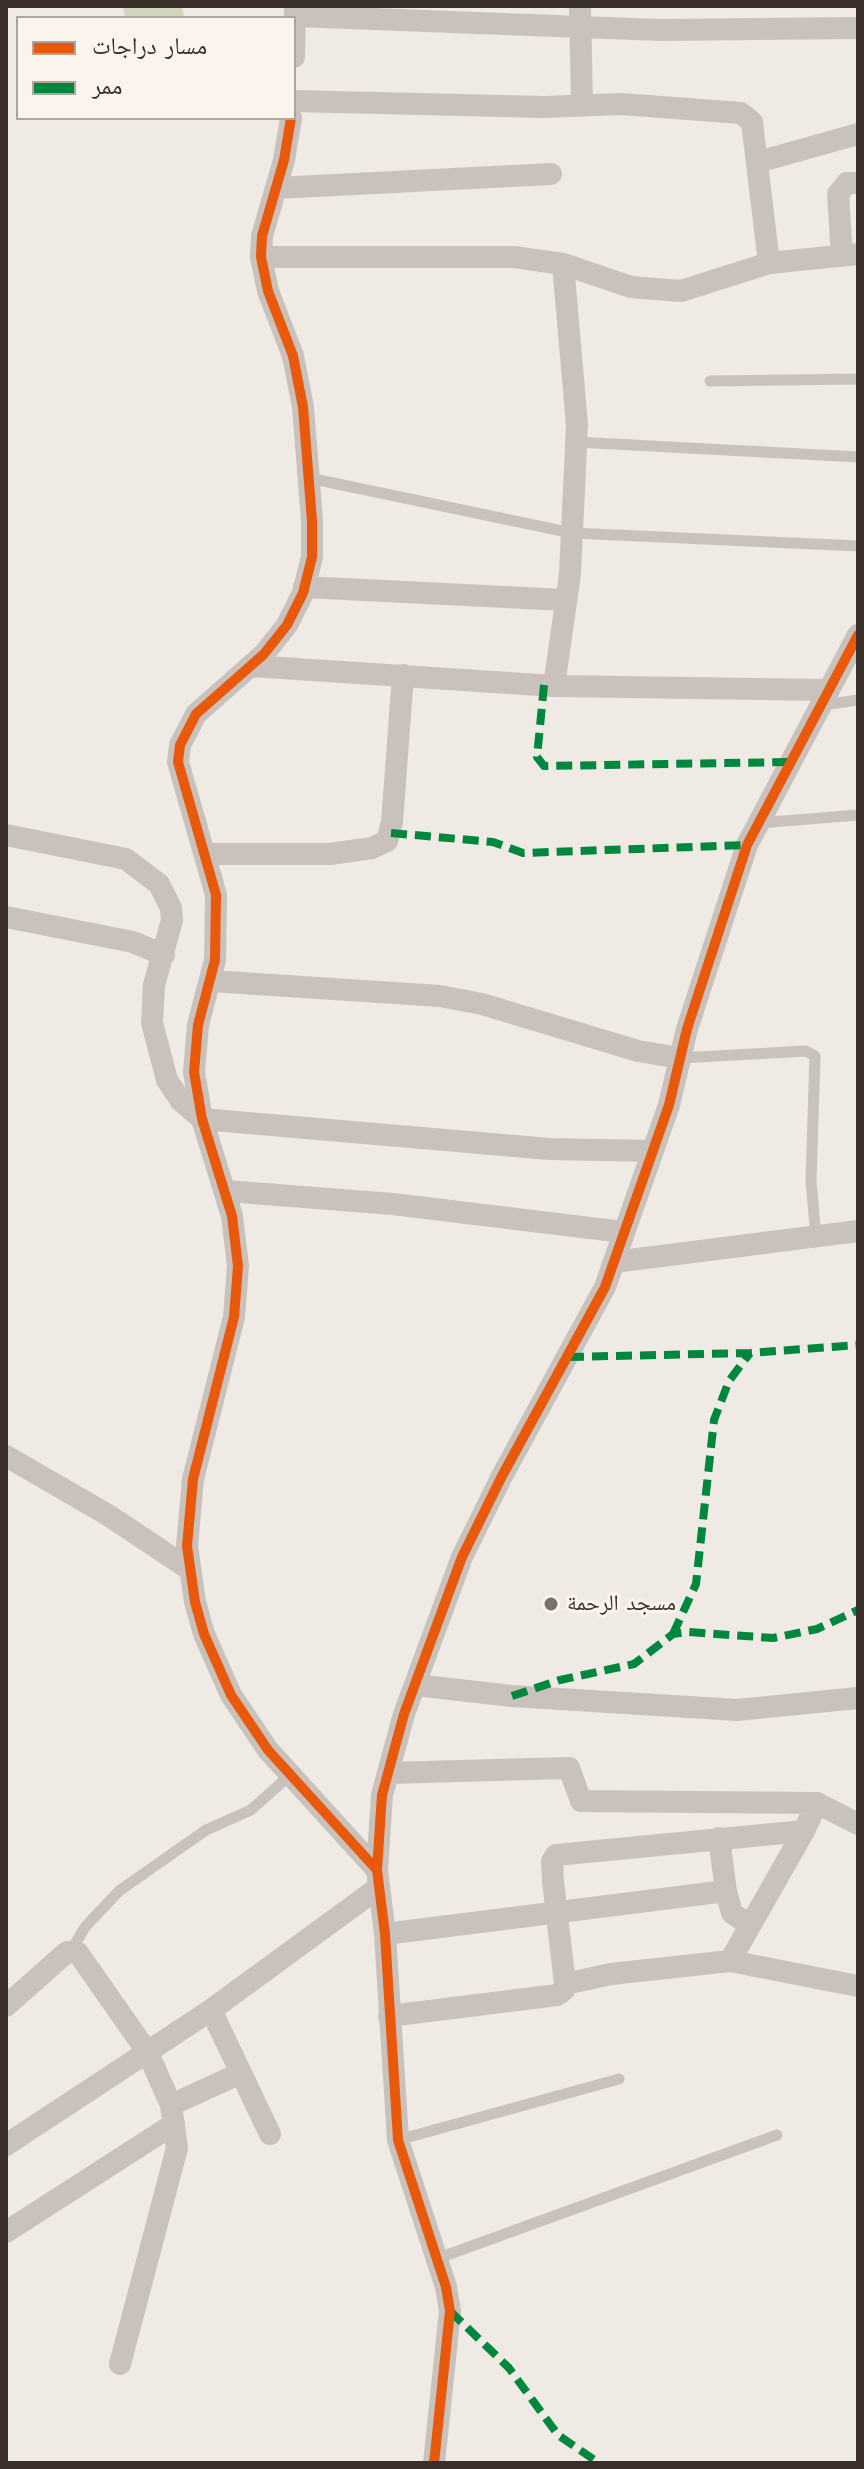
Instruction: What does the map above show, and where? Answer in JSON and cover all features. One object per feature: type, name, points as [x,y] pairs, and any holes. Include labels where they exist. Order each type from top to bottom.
[{"type":"street","points":[[295,11],[580,17],[757,31],[858,28]]},
{"type":"street","points":[[580,17],[582,105]]},
{"type":"street","points":[[296,101],[621,104],[741,113],[752,122],[769,263]]},
{"type":"street","points":[[291,120],[262,236],[261,257],[299,381],[313,539],[304,587],[287,625],[251,666],[196,714],[180,745],[180,780],[205,854],[216,895],[217,916],[211,981],[194,1048],[195,1084],[202,1119],[226,1191],[236,1241],[238,1292],[229,1342],[193,1479],[188,1524],[189,1569],[204,1634],[226,1685],[248,1723],[377,1879]]},
{"type":"street","points":[[758,162],[858,134]]},
{"type":"street","points":[[276,188],[551,174]]},
{"type":"street","points":[[261,257],[514,257],[563,264],[631,287],[681,291],[769,263],[850,255],[838,194],[847,183],[858,183]]},
{"type":"street","points":[[554,686],[566,600],[576,442],[577,395],[563,264]]},
{"type":"street","points":[[304,587],[566,600]]},
{"type":"street","points":[[434,2463],[450,2335],[446,2287],[398,2140],[385,1934],[377,1879],[378,1818],[388,1773],[445,1599],[481,1516],[594,1311],[614,1262],[669,1105],[680,1058],[739,866],[757,823],[858,635]]},
{"type":"street","points":[[251,666],[554,686],[825,697]]},
{"type":"street","points":[[205,854],[330,854],[372,848],[387,841],[394,810],[403,675]]},
{"type":"street","points":[[6,835],[113,855],[138,865],[159,884],[171,908],[171,932],[151,1011],[159,1055],[174,1091],[202,1119],[549,1149],[653,1151]]},
{"type":"street","points":[[6,917],[133,942],[164,955]]},
{"type":"street","points":[[211,981],[440,996],[508,1011],[638,1051],[680,1058]]},
{"type":"street","points":[[226,1191],[393,1204],[623,1232]]},
{"type":"street","points":[[614,1262],[858,1231]]},
{"type":"street","points":[[6,1456],[108,1515],[189,1569]]},
{"type":"street","points":[[415,1685],[526,1697],[737,1710],[858,1698]]},
{"type":"street","points":[[388,1773],[569,1768],[581,1801],[817,1803],[858,1824]]},
{"type":"street","points":[[730,1961],[817,1803]]},
{"type":"street","points":[[389,2016],[557,1995],[564,1990],[552,1861],[556,1855],[804,1831]]},
{"type":"street","points":[[719,1838],[732,1913],[748,1924]]},
{"type":"street","points":[[6,2145],[211,2010],[377,1879]]},
{"type":"street","points":[[385,1934],[726,1891]]},
{"type":"street","points":[[6,2006],[71,1951],[87,1963],[148,2053],[173,2114],[177,2148],[120,2364]]},
{"type":"street","points":[[565,1984],[611,1974],[730,1961],[858,1986]]},
{"type":"street","points":[[211,2010],[270,2134]]},
{"type":"street","points":[[6,2232],[173,2114],[241,2073]]},
{"type":"lane","points":[[710,381],[858,379]]},
{"type":"lane","points":[[576,442],[858,457]]},
{"type":"lane","points":[[309,478],[572,533],[858,546]]},
{"type":"lane","points":[[825,697],[858,700]]},
{"type":"lane","points":[[757,823],[858,815]]},
{"type":"lane","points":[[680,1058],[806,1051],[815,1056],[811,1181],[816,1238]]},
{"type":"lane","points":[[71,1951],[85,1927],[119,1891],[206,1830],[251,1810],[290,1775]]},
{"type":"lane","points":[[398,2140],[619,2079]]},
{"type":"lane","points":[[435,2259],[777,2135]]},
{"type":"green space","points":[[123,6],[182,6],[184,16],[125,16]]},
{"type":"marked path","points":[[544,685],[537,757],[544,766],[789,762]]},
{"type":"marked path","points":[[391,833],[493,842],[523,853],[747,845]]},
{"type":"marked path","points":[[568,1357],[750,1353],[858,1345]]},
{"type":"marked path","points":[[673,1634],[696,1584],[714,1420],[729,1381],[750,1353]]},
{"type":"marked path","points":[[512,1696],[560,1680],[634,1664],[673,1634],[688,1632],[773,1638],[817,1629],[858,1610]]},
{"type":"marked path","points":[[450,2311],[509,2368],[558,2435],[599,2463]]},
{"type":"cycle path","points":[[291,120],[284,160],[262,236],[261,257],[268,291],[293,356],[303,407],[312,557],[303,593],[287,625],[264,654],[196,714],[180,745],[178,762],[216,895],[215,960],[198,1025],[194,1072],[202,1119],[232,1216],[238,1266],[234,1317],[193,1479],[187,1546],[195,1602],[204,1634],[231,1695],[268,1750],[377,1870]]},
{"type":"cycle path","points":[[434,2463],[450,2311],[446,2287],[398,2140],[385,1934],[377,1870],[382,1795],[404,1714],[462,1557],[502,1476],[605,1287],[669,1105],[687,1029],[747,845],[858,635]]},
{"type":"place","name":"مسجد الرحمة","points":[[551,1604]]}]
